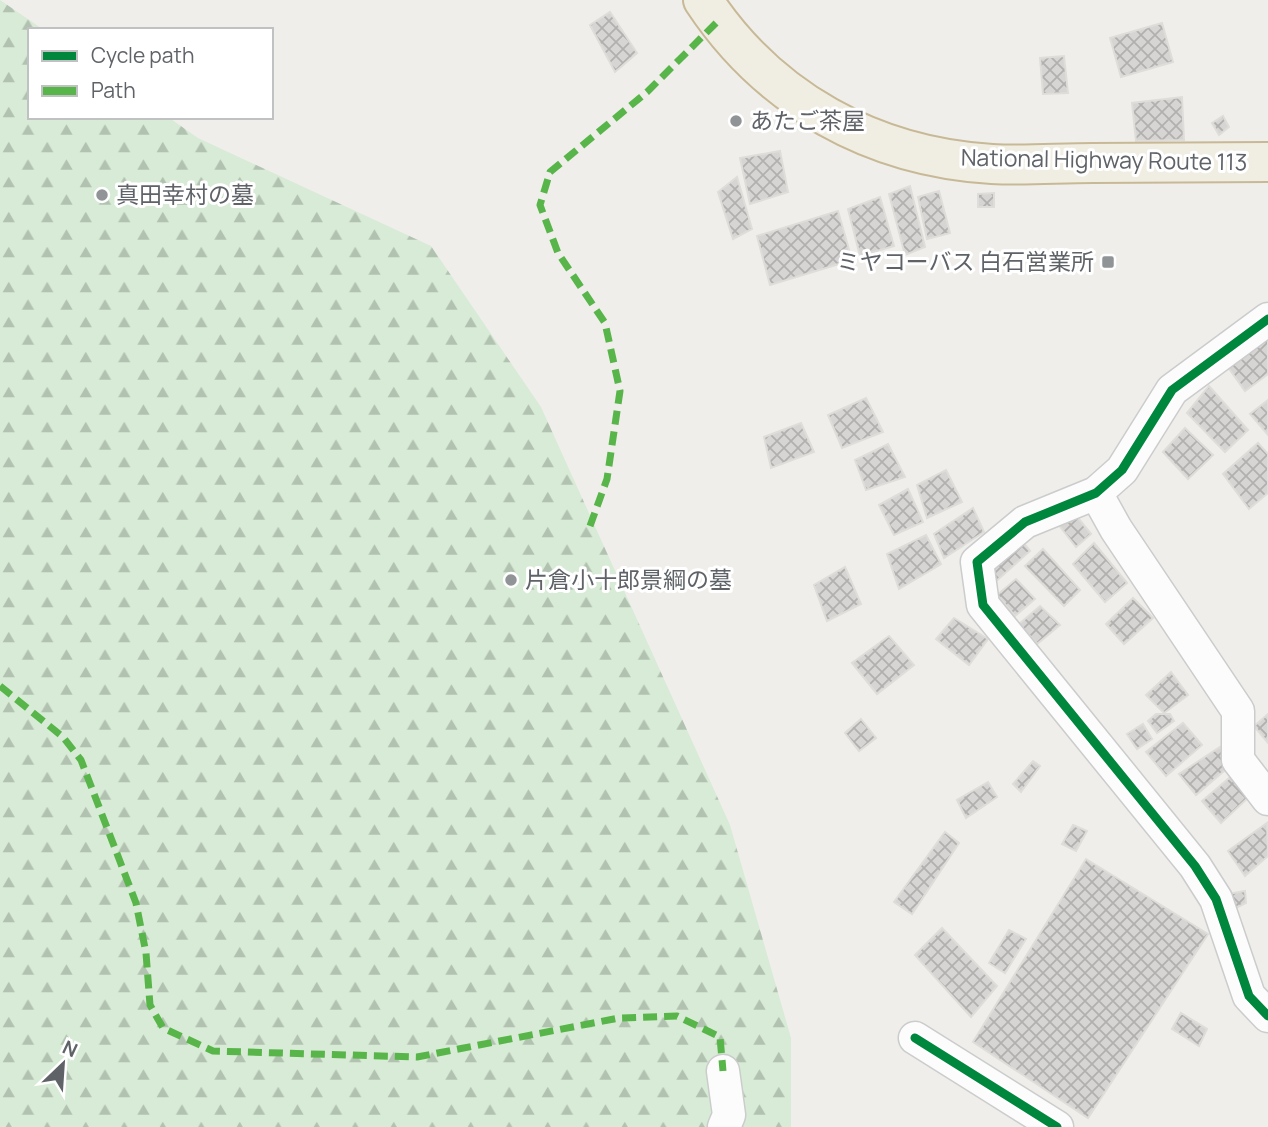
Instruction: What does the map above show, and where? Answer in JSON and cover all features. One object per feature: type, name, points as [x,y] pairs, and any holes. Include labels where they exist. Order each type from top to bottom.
[{"type":"highway","name":"National Highway Route 113","points":[[703,0],[717,22],[761,69],[810,107],[858,135],[922,155],[991,164],[1268,162]]},
{"type":"street","points":[[1268,319],[1172,390],[1122,470],[1096,493],[1025,522],[977,562],[983,605],[1195,866],[1216,900],[1249,996],[1268,1016]]},
{"type":"street","points":[[1096,493],[1116,529],[1238,711],[1238,760],[1268,799]]},
{"type":"street","points":[[915,1038],[1056,1127]]},
{"type":"street","points":[[723,1071],[729,1115],[724,1127]]},
{"type":"green space","points":[[0,0],[41,28],[28,28],[28,119],[171,119],[198,138],[431,246],[541,407],[730,825],[791,1038],[791,1127],[0,1127]]},
{"type":"building","points":[[610,12],[637,53],[615,72],[590,25]]},
{"type":"building","points":[[1162,23],[1173,62],[1121,77],[1110,38]]},
{"type":"building","points":[[1064,56],[1068,93],[1043,94],[1040,58]]},
{"type":"building","points":[[1182,97],[1184,140],[1136,141],[1132,103]]},
{"type":"building","points":[[1223,116],[1229,127],[1219,135],[1212,123]]},
{"type":"building","points":[[780,151],[788,192],[750,204],[740,158]]},
{"type":"building","points":[[737,177],[752,229],[733,239],[718,192]]},
{"type":"building","points":[[910,186],[925,247],[905,255],[889,194]]},
{"type":"building","points":[[939,191],[950,233],[927,239],[918,197]]},
{"type":"building","points":[[994,193],[994,207],[978,207],[978,194]]},
{"type":"building","points":[[880,197],[894,246],[860,256],[848,209]]},
{"type":"building","points":[[838,211],[852,260],[770,285],[757,236]]},
{"type":"building","points":[[1268,335],[1268,374],[1245,391],[1225,363]]},
{"type":"building","points":[[1209,386],[1248,430],[1225,452],[1187,413]]},
{"type":"building","points":[[866,398],[883,432],[842,448],[828,415]]},
{"type":"building","points":[[1268,400],[1268,435],[1250,414]]},
{"type":"building","points":[[801,423],[814,452],[771,468],[764,437]]},
{"type":"building","points":[[1185,428],[1213,455],[1188,479],[1163,452]]},
{"type":"building","points":[[1258,443],[1268,454],[1268,493],[1249,509],[1223,474]]},
{"type":"building","points":[[888,444],[905,477],[866,490],[855,460]]},
{"type":"building","points":[[946,470],[962,502],[927,518],[917,485]]},
{"type":"building","points":[[908,489],[923,522],[894,535],[879,505]]},
{"type":"building","points":[[973,508],[984,532],[944,558],[934,534]]},
{"type":"building","points":[[1074,513],[1091,534],[1076,547],[1058,524]]},
{"type":"building","points":[[926,535],[941,564],[899,589],[887,554]]},
{"type":"building","points":[[1019,537],[1030,551],[993,584],[986,570]]},
{"type":"building","points":[[1094,543],[1127,583],[1105,602],[1073,564]]},
{"type":"building","points":[[1043,549],[1080,590],[1064,606],[1025,566]]},
{"type":"building","points":[[845,567],[861,604],[827,621],[814,585]]},
{"type":"building","points":[[1016,579],[1035,599],[1015,616],[997,595]]},
{"type":"building","points":[[1133,598],[1153,618],[1124,644],[1106,624]]},
{"type":"building","points":[[1040,606],[1060,625],[1037,644],[1019,624]]},
{"type":"building","points":[[954,618],[988,639],[969,665],[936,639]]},
{"type":"building","points":[[889,636],[914,665],[877,694],[852,663]]},
{"type":"building","points":[[1171,672],[1188,695],[1164,713],[1146,695]]},
{"type":"building","points":[[1156,714],[1170,714],[1174,721],[1157,733],[1148,721]]},
{"type":"building","points":[[1268,714],[1268,743],[1254,726]]},
{"type":"building","points":[[861,719],[876,738],[859,751],[845,733]]},
{"type":"building","points":[[1183,723],[1202,745],[1166,776],[1146,752]]},
{"type":"building","points":[[1143,724],[1152,739],[1137,749],[1127,734]]},
{"type":"building","points":[[1220,747],[1231,765],[1196,795],[1179,774]]},
{"type":"building","points":[[1033,761],[1040,766],[1021,792],[1013,784]]},
{"type":"building","points":[[1234,774],[1251,795],[1221,823],[1202,801]]},
{"type":"building","points":[[988,782],[997,797],[966,818],[957,800]]},
{"type":"building","points":[[1267,823],[1268,856],[1245,876],[1228,851]]},
{"type":"building","points":[[1073,825],[1087,831],[1076,851],[1062,844]]},
{"type":"building","points":[[945,832],[959,843],[912,914],[894,902]]},
{"type":"building","points":[[1086,859],[1208,934],[1088,1118],[973,1042]]},
{"type":"building","points":[[1245,891],[1246,903],[1232,910],[1228,894]]},
{"type":"building","points":[[942,928],[997,986],[971,1017],[915,955]]},
{"type":"building","points":[[1009,930],[1026,939],[1005,973],[989,963]]},
{"type":"building","points":[[1181,1013],[1207,1029],[1199,1046],[1172,1029]]},
{"type":"marked path","points":[[590,526],[607,479],[620,391],[605,323],[558,253],[540,205],[550,172],[647,92],[717,22]]},
{"type":"marked path","points":[[0,686],[63,737],[81,760],[136,903],[146,953],[150,1005],[163,1028],[213,1051],[417,1057],[619,1018],[677,1016],[720,1037],[723,1071]]},
{"type":"cycle path","points":[[1268,319],[1172,390],[1122,470],[1096,493],[1025,522],[977,562],[983,605],[1195,866],[1216,899],[1249,996],[1268,1016]]},
{"type":"cycle path","points":[[915,1038],[1057,1127]]},
{"type":"place","name":"あたご茶屋","points":[[736,121]]},
{"type":"place","name":"真田幸村の墓","points":[[102,195]]},
{"type":"place","name":"ミヤコーバス 白石営業所","points":[[1108,262]]},
{"type":"place","name":"片倉小十郎景綱の墓","points":[[511,580]]}]
